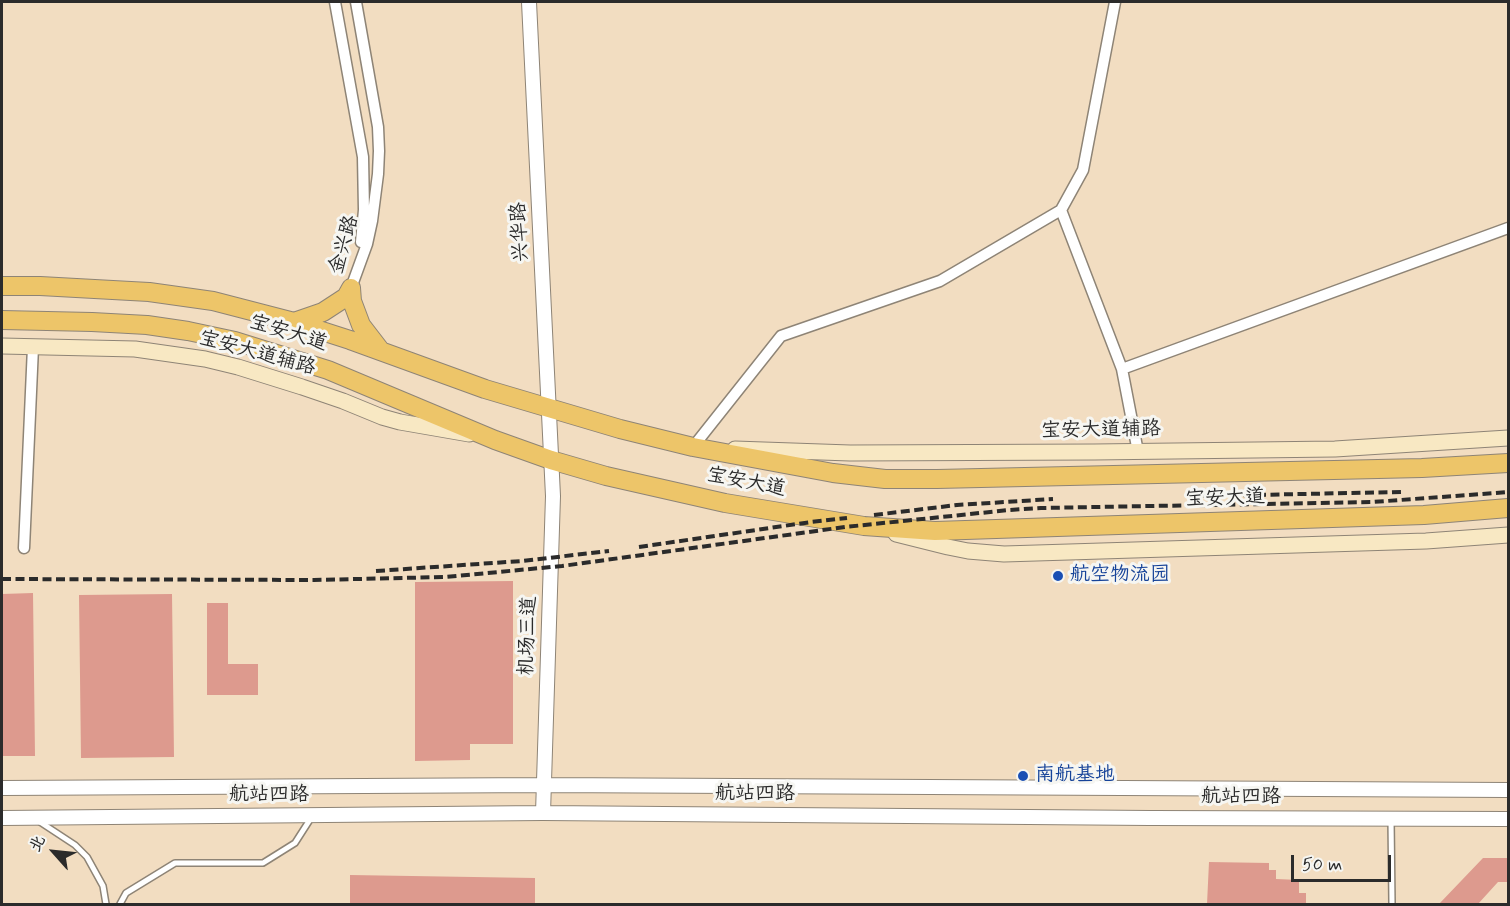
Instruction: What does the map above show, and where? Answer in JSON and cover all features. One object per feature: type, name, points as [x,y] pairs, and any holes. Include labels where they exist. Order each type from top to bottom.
[{"type":"main road","name":"宝安大道","points":[[2,286],[149,292],[213,301],[294,322],[485,389],[620,429],[693,447],[833,473],[895,479],[937,480],[1422,468],[1509,463]]},
{"type":"main road","points":[[294,322],[323,312],[346,297],[351,288]]},
{"type":"main road","points":[[351,288],[352,301],[361,325],[381,351]]},
{"type":"main road","name":"宝安大道","points":[[2,320],[147,325],[236,341],[328,370],[495,440],[551,460],[606,476],[693,496],[864,526],[935,531],[1424,515],[1509,508]]},
{"type":"main road","name":"宝安大道辅路","points":[[2,346],[135,349],[205,359],[292,383],[382,417],[495,440]]},
{"type":"main road","name":"宝安大道辅路","points":[[693,447],[871,453],[1138,452],[1335,449],[1509,438]]},
{"type":"main road","points":[[864,526],[948,547],[1004,554],[1426,542],[1509,535]]},
{"type":"street","name":"金兴路","points":[[335,2],[363,157],[362,236],[351,288]]},
{"type":"street","name":"金兴路","points":[[351,288],[367,244],[372,221],[379,151],[378,127],[356,2]]},
{"type":"street","name":"兴华路","points":[[529,2],[551,460]]},
{"type":"street","points":[[693,447],[781,336],[940,282],[1061,210],[1083,170],[1115,2]]},
{"type":"street","points":[[1061,210],[1122,369],[1138,452]]},
{"type":"street","points":[[1122,369],[1509,228]]},
{"type":"street","points":[[24,548],[33,347]]},
{"type":"street","name":"机场三道","points":[[543,813],[553,496],[551,460]]},
{"type":"street","name":"航站四路","points":[[2,788],[544,785],[1509,790]]},
{"type":"street","name":"航站四路","points":[[2,818],[543,813],[1509,819]]},
{"type":"lane","points":[[120,904],[126,893],[175,863],[263,863],[295,843],[313,815]]},
{"type":"lane","points":[[34,817],[87,856],[103,886],[106,904]]},
{"type":"lane","points":[[1391,818],[1392,904]]},
{"type":"building","points":[[513,581],[513,744],[470,744],[470,760],[415,761],[415,582]]},
{"type":"building","points":[[33,593],[35,756],[2,756],[2,594]]},
{"type":"building","points":[[172,594],[174,757],[81,758],[79,595]]},
{"type":"building","points":[[207,603],[228,603],[228,664],[258,664],[258,695],[207,695]]},
{"type":"building","points":[[1483,858],[1509,858],[1509,882],[1498,882],[1478,904],[1439,904]]},
{"type":"building","points":[[1209,862],[1269,863],[1269,870],[1276,870],[1276,879],[1299,880],[1299,893],[1306,893],[1306,904],[1207,904]]},
{"type":"building","points":[[350,875],[535,878],[535,904],[350,904]]},
{"type":"railway","points":[[1203,496],[1401,492]]},
{"type":"railway","points":[[2,579],[314,580],[445,577],[562,566],[845,527],[1009,510],[1373,502],[1508,492]]},
{"type":"railway","points":[[874,515],[957,505],[1053,499]]},
{"type":"railway","points":[[639,547],[847,518]]},
{"type":"railway","points":[[376,571],[522,561],[609,551]]},
{"type":"place","name":"航空物流园","points":[[1058,576]]},
{"type":"place","name":"南航基地","points":[[1023,776]]}]
